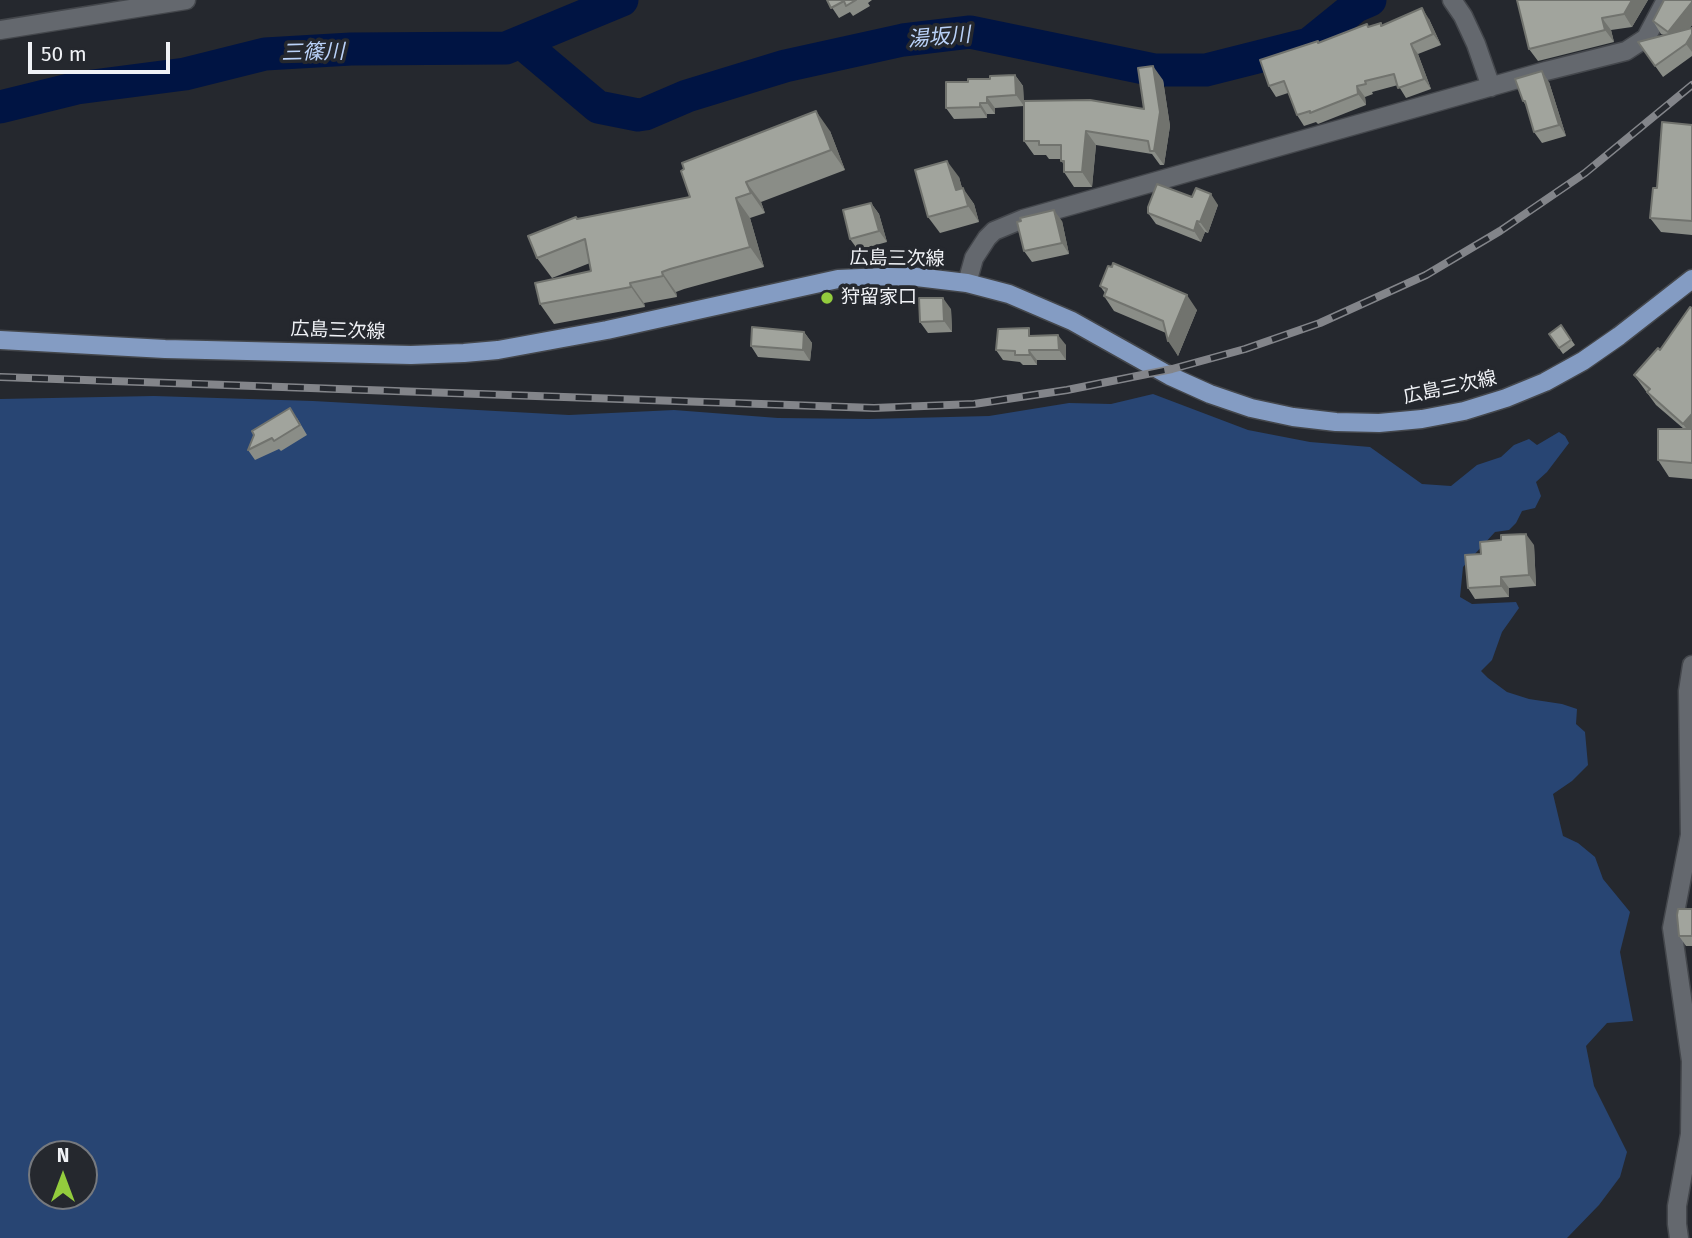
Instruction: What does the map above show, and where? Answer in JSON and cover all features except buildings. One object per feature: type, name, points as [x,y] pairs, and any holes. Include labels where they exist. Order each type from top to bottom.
[{"type":"main road","name":"広島三次線","points":[[0,340],[165,349],[411,355],[464,353],[498,350],[607,330],[838,279],[908,276],[967,283],[1009,293],[1041,306],[1170,376],[1251,408],[1293,417],[1379,423],[1464,411],[1545,382],[1583,361],[1692,279]]},
{"type":"street","points":[[0,30],[186,0]]},
{"type":"street","points":[[1452,0],[1467,25],[1491,87]]},
{"type":"street","points":[[967,283],[974,258],[987,238],[994,231],[1023,219],[1626,51],[1646,38],[1667,0]]},
{"type":"street","points":[[1679,1238],[1677,1206],[1690,1134],[1691,1060],[1672,928],[1690,835],[1688,691],[1692,665]]},
{"type":"shaded area","points":[[1153,394],[1248,430],[1310,442],[1370,447],[1422,484],[1451,486],[1477,465],[1501,457],[1514,445],[1529,439],[1537,445],[1559,432],[1565,436],[1569,443],[1536,482],[1541,496],[1535,508],[1522,511],[1509,530],[1495,532],[1463,567],[1460,597],[1472,604],[1516,602],[1519,608],[1502,632],[1492,660],[1481,671],[1488,678],[1507,692],[1577,709],[1576,724],[1585,732],[1588,765],[1572,781],[1553,794],[1563,836],[1578,843],[1595,857],[1603,879],[1630,912],[1620,952],[1633,1021],[1607,1023],[1586,1046],[1594,1086],[1627,1152],[1620,1177],[1599,1205],[1567,1238],[0,1238],[0,399],[154,396],[313,401],[569,415],[674,410],[778,418],[869,419],[989,416],[1069,403],[1111,404]]},
{"type":"waterway","name":"三篠川","points":[[0,107],[77,88],[185,74],[265,54],[351,49],[506,48],[622,0]]},
{"type":"waterway","name":"湯坂川","points":[[522,43],[598,107],[638,115],[687,96],[785,66],[903,40],[970,32],[1154,70],[1206,70],[1309,44],[1356,6],[1370,0]]},
{"type":"railway","points":[[0,377],[874,408],[974,404],[1067,390],[1172,369],[1245,349],[1320,323],[1426,275],[1500,231],[1585,173],[1692,85]]},
{"type":"place","name":"狩留家口","points":[[827,298]]}]
